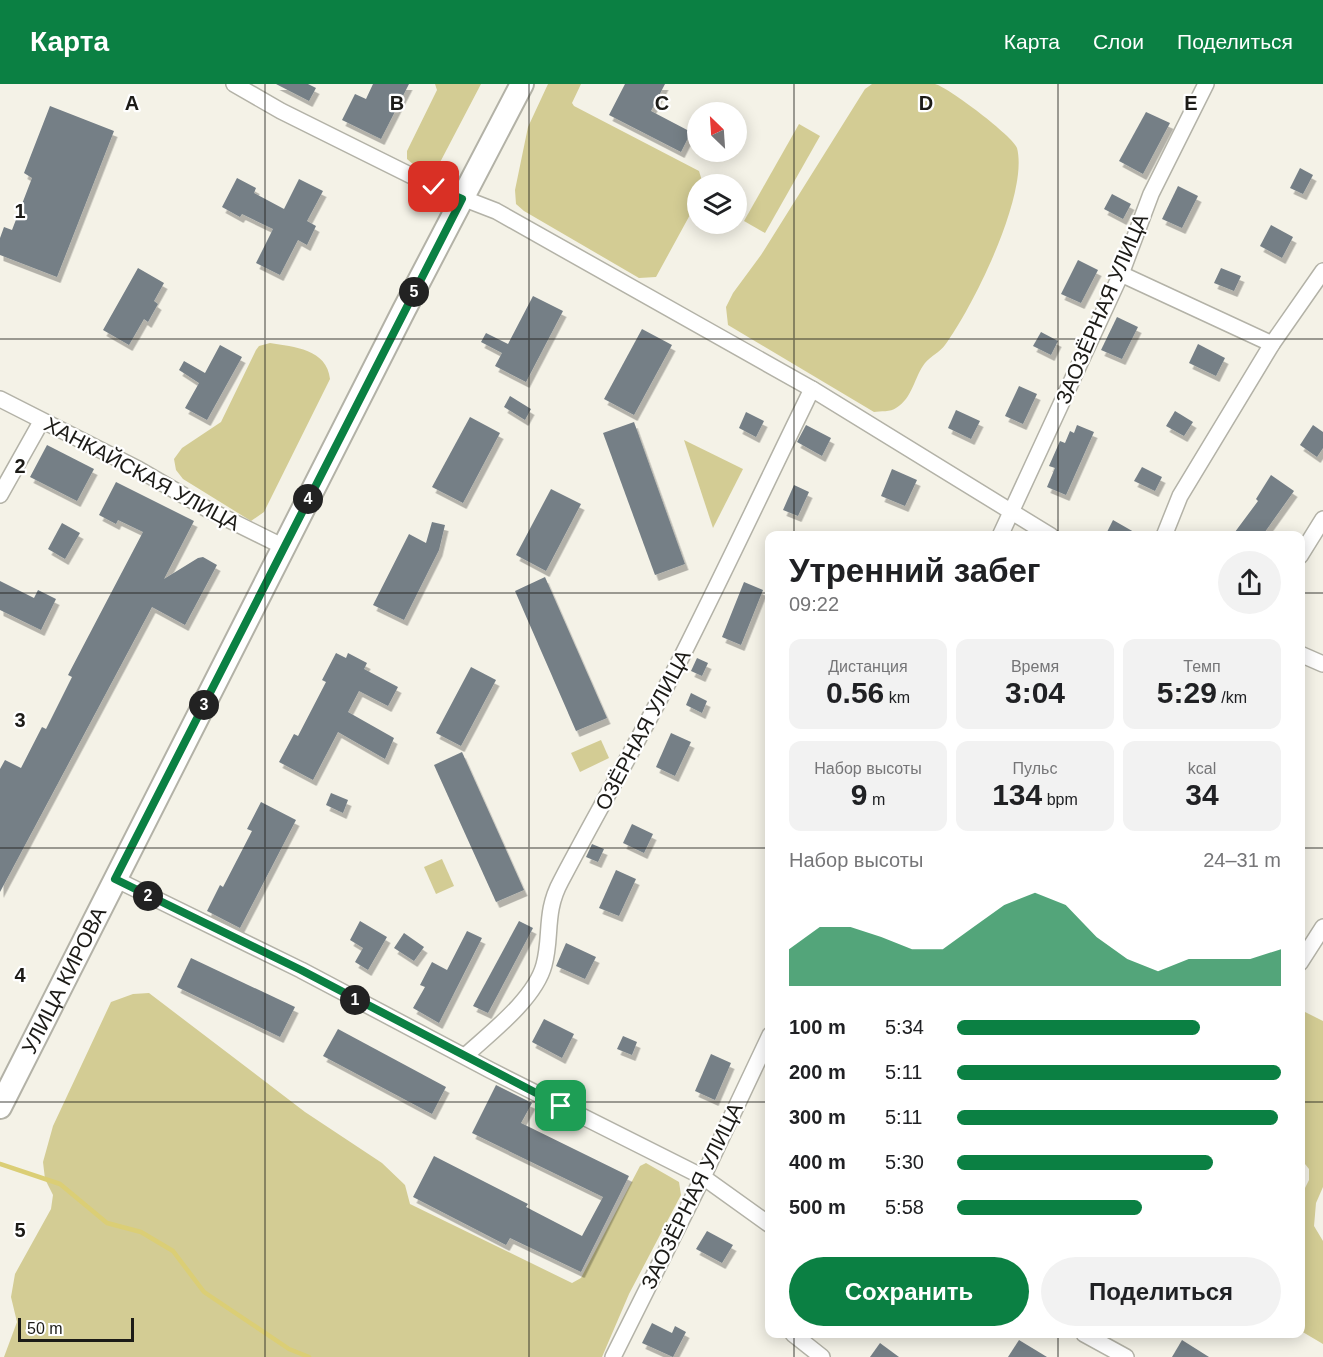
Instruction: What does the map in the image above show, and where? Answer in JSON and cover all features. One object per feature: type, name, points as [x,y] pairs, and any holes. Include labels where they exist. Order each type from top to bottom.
[{"type":"main road","name":"УЛИЦА КИРОВА","points":[[0,1107],[522,84]]},
{"type":"street","points":[[234,84],[282,111],[462,199],[496,211],[812,389],[1012,510],[1042,531]]},
{"type":"street","name":"ЗАОЗЁРНАЯ УЛИЦА","points":[[1002,531],[1121,274],[1151,194],[1206,84]]},
{"type":"street","points":[[1166,531],[1180,496],[1272,344],[1323,271]]},
{"type":"street","points":[[1121,274],[1272,344]]},
{"type":"street","name":"ОЗЁРНАЯ УЛИЦА","points":[[465,1056],[497,1027],[537,983],[544,964],[549,913],[559,884],[616,784],[689,642],[812,389]]},
{"type":"street","name":"ХАНКАЙСКАЯ УЛИЦА","points":[[0,399],[41,422],[138,469],[207,509],[284,547]]},
{"type":"street","points":[[0,495],[41,422]]},
{"type":"street","points":[[1305,548],[1323,519]]},
{"type":"street","points":[[1305,656],[1323,664]]},
{"type":"street","points":[[115,879],[301,970],[703,1177],[765,1221]]},
{"type":"street","points":[[1305,955],[1323,927]]},
{"type":"street","name":"ЗАОЗЁРНАЯ УЛИЦА","points":[[613,1357],[703,1177],[765,1046]]},
{"type":"street","points":[[797,1338],[822,1357]]},
{"type":"street","points":[[1091,1338],[1126,1357]]},
{"type":"shaded area","points":[[435,84],[481,84],[436,170],[424,170],[407,159],[407,151],[437,90]]},
{"type":"shaded area","points":[[548,84],[581,84],[572,103],[574,106],[699,171],[700,174],[687,174],[687,220],[656,277],[639,278],[524,211],[516,204],[515,190],[528,127]]},
{"type":"shaded area","points":[[872,84],[935,84],[942,87],[980,113],[1013,142],[1017,148],[1018,168],[1015,193],[996,250],[957,328],[943,347],[925,363],[902,404],[891,410],[874,412],[728,325],[726,307],[865,89]]},
{"type":"shaded area","points":[[799,124],[820,136],[765,233],[747,223],[747,216]]},
{"type":"shaded area","points":[[270,343],[299,348],[316,355],[328,369],[330,379],[264,512],[251,521],[183,479],[176,470],[174,459],[182,448],[221,422],[256,350],[259,346]]},
{"type":"shaded area","points":[[684,440],[743,469],[713,528]]},
{"type":"shaded area","points":[[601,740],[609,758],[580,772],[571,753]]},
{"type":"shaded area","points":[[442,859],[454,886],[436,894],[424,867]]},
{"type":"shaded area","points":[[149,993],[305,1112],[382,1163],[405,1185],[410,1204],[572,1283],[581,1278],[640,1166],[646,1163],[679,1182],[681,1195],[629,1294],[602,1357],[4,1357],[17,1322],[11,1297],[15,1274],[51,1209],[53,1195],[45,1179],[43,1162],[53,1126],[111,1002],[133,994]]},
{"type":"shaded area","points":[[1305,1012],[1323,1021],[1323,1187],[1316,1203],[1314,1226],[1323,1241],[1323,1344],[1305,1333],[1305,1188],[1309,1180],[1309,1169],[1305,1164]]},
{"type":"building","points":[[276,84],[308,84],[316,88],[309,101]]},
{"type":"building","points":[[373,84],[409,84],[381,139],[342,120],[355,94],[366,99]]},
{"type":"building","points":[[625,84],[665,84],[651,111],[687,130],[687,140],[681,152],[609,115]]},
{"type":"building","points":[[50,106],[114,131],[57,277],[0,255],[0,238],[4,227],[12,230],[32,178],[24,173]]},
{"type":"building","points":[[1146,112],[1170,123],[1143,174],[1119,161]]},
{"type":"building","points":[[1300,168],[1313,175],[1303,194],[1290,188]]},
{"type":"building","points":[[237,178],[256,188],[254,193],[284,209],[299,179],[323,191],[307,221],[316,226],[307,245],[298,240],[280,275],[256,263],[273,229],[242,214],[240,217],[222,207]]},
{"type":"building","points":[[1178,186],[1198,196],[1182,228],[1162,219]]},
{"type":"building","points":[[1112,194],[1131,204],[1123,219],[1104,209]]},
{"type":"building","points":[[1271,225],[1293,237],[1282,258],[1260,246]]},
{"type":"building","points":[[1078,260],[1098,270],[1081,303],[1061,294]]},
{"type":"building","points":[[138,268],[164,283],[154,301],[158,304],[148,322],[144,319],[129,345],[103,330]]},
{"type":"building","points":[[1221,268],[1241,276],[1234,291],[1214,283]]},
{"type":"building","points":[[533,296],[563,311],[526,382],[495,366],[502,353],[481,342],[486,333],[508,344]]},
{"type":"building","points":[[1117,317],[1138,327],[1122,359],[1101,350]]},
{"type":"building","points":[[642,329],[672,345],[634,415],[604,399]]},
{"type":"building","points":[[1041,332],[1058,341],[1051,355],[1033,346]]},
{"type":"building","points":[[1198,344],[1225,358],[1216,376],[1189,363]]},
{"type":"building","points":[[220,345],[242,357],[207,420],[185,408],[199,383],[179,370],[184,361],[205,373]]},
{"type":"building","points":[[1019,386],[1037,394],[1023,424],[1005,416]]},
{"type":"building","points":[[510,396],[531,409],[525,420],[504,407]]},
{"type":"building","points":[[956,410],[980,421],[971,439],[948,428]]},
{"type":"building","points":[[1175,411],[1193,422],[1184,436],[1166,426]]},
{"type":"building","points":[[746,412],[764,421],[756,437],[739,428]]},
{"type":"building","points":[[470,417],[500,433],[463,503],[432,487]]},
{"type":"building","points":[[634,422],[685,564],[655,575],[603,433]]},
{"type":"building","points":[[806,425],[831,438],[822,456],[797,442]]},
{"type":"building","points":[[1077,425],[1094,432],[1066,495],[1047,487],[1055,468],[1049,466],[1060,441],[1065,443],[1070,431],[1074,433]]},
{"type":"building","points":[[1313,425],[1323,432],[1323,448],[1317,457],[1300,445]]},
{"type":"building","points":[[47,445],[94,469],[77,501],[30,477]]},
{"type":"building","points":[[1142,467],[1162,477],[1155,491],[1134,481]]},
{"type":"building","points":[[892,469],[917,480],[905,506],[881,496]]},
{"type":"building","points":[[1271,475],[1294,491],[1266,531],[1236,531],[1258,501],[1256,499]]},
{"type":"building","points":[[116,482],[194,521],[164,579],[198,558],[203,557],[217,565],[185,625],[152,607],[0,892],[0,769],[5,760],[21,768],[42,727],[46,729],[72,677],[68,675],[143,532],[118,520],[116,524],[99,515]]},
{"type":"building","points":[[794,485],[809,492],[798,516],[783,510]]},
{"type":"building","points":[[551,489],[581,504],[546,571],[516,555]]},
{"type":"building","points":[[1113,520],[1132,531],[1108,531]]},
{"type":"building","points":[[432,522],[445,525],[439,550],[404,620],[373,605],[409,534],[426,543]]},
{"type":"building","points":[[62,523],[80,533],[65,559],[48,549]]},
{"type":"building","points":[[545,577],[607,718],[576,731],[515,591]]},
{"type":"building","points":[[0,581],[34,598],[38,590],[56,599],[41,630],[0,610]]},
{"type":"building","points":[[744,582],[763,590],[741,645],[722,637]]},
{"type":"building","points":[[336,653],[346,658],[348,653],[367,663],[364,669],[398,687],[388,706],[359,691],[348,712],[394,738],[385,759],[338,732],[313,780],[279,762],[294,734],[298,736],[326,682],[322,680]]},
{"type":"building","points":[[697,658],[708,663],[702,676],[691,671]]},
{"type":"building","points":[[471,667],[496,680],[461,746],[436,733]]},
{"type":"building","points":[[691,693],[707,701],[702,713],[686,705]]},
{"type":"building","points":[[671,733],[691,742],[675,776],[656,767]]},
{"type":"building","points":[[462,752],[524,890],[496,902],[434,765]]},
{"type":"building","points":[[331,793],[348,800],[343,813],[326,805]]},
{"type":"building","points":[[261,802],[296,820],[240,928],[207,911],[220,885],[223,887],[252,831],[247,829]]},
{"type":"building","points":[[632,824],[653,834],[644,853],[623,843]]},
{"type":"building","points":[[592,844],[604,849],[598,862],[586,857]]},
{"type":"building","points":[[616,870],[636,879],[619,916],[599,908]]},
{"type":"building","points":[[360,921],[387,937],[368,970],[355,962],[363,948],[350,940]]},
{"type":"building","points":[[519,921],[533,928],[488,1013],[473,1006]]},
{"type":"building","points":[[467,931],[482,938],[439,1023],[413,1008],[425,987],[420,985],[432,962],[447,970]]},
{"type":"building","points":[[404,933],[424,947],[414,961],[394,948]]},
{"type":"building","points":[[566,943],[596,957],[585,979],[556,966]]},
{"type":"building","points":[[191,958],[295,1007],[280,1037],[177,987]]},
{"type":"building","points":[[544,1019],[574,1034],[562,1058],[532,1042]]},
{"type":"building","points":[[338,1029],[446,1087],[432,1114],[323,1056]]},
{"type":"building","points":[[623,1036],[637,1042],[632,1055],[617,1049]]},
{"type":"building","points":[[711,1054],[731,1063],[715,1100],[695,1091]]},
{"type":"building","points":[[496,1085],[532,1103],[521,1123],[629,1176],[581,1272],[510,1238],[506,1245],[413,1197],[434,1156],[528,1204],[526,1207],[582,1236],[603,1197],[472,1133]]},
{"type":"building","points":[[707,1231],[733,1245],[722,1263],[696,1249]]},
{"type":"building","points":[[652,1323],[672,1333],[675,1326],[686,1332],[673,1357],[642,1343]]},
{"type":"building","points":[[1019,1340],[1047,1357],[1008,1357]]},
{"type":"building","points":[[1182,1340],[1209,1357],[1172,1357]]},
{"type":"building","points":[[880,1343],[899,1357],[870,1357]]},
{"type":"waterway","points":[[0,1164],[60,1184],[107,1223],[141,1232],[173,1251],[204,1292],[289,1349],[309,1357]]},
{"type":"route","points":[[434,187],[462,199],[115,879],[301,970],[561,1106]]}]
